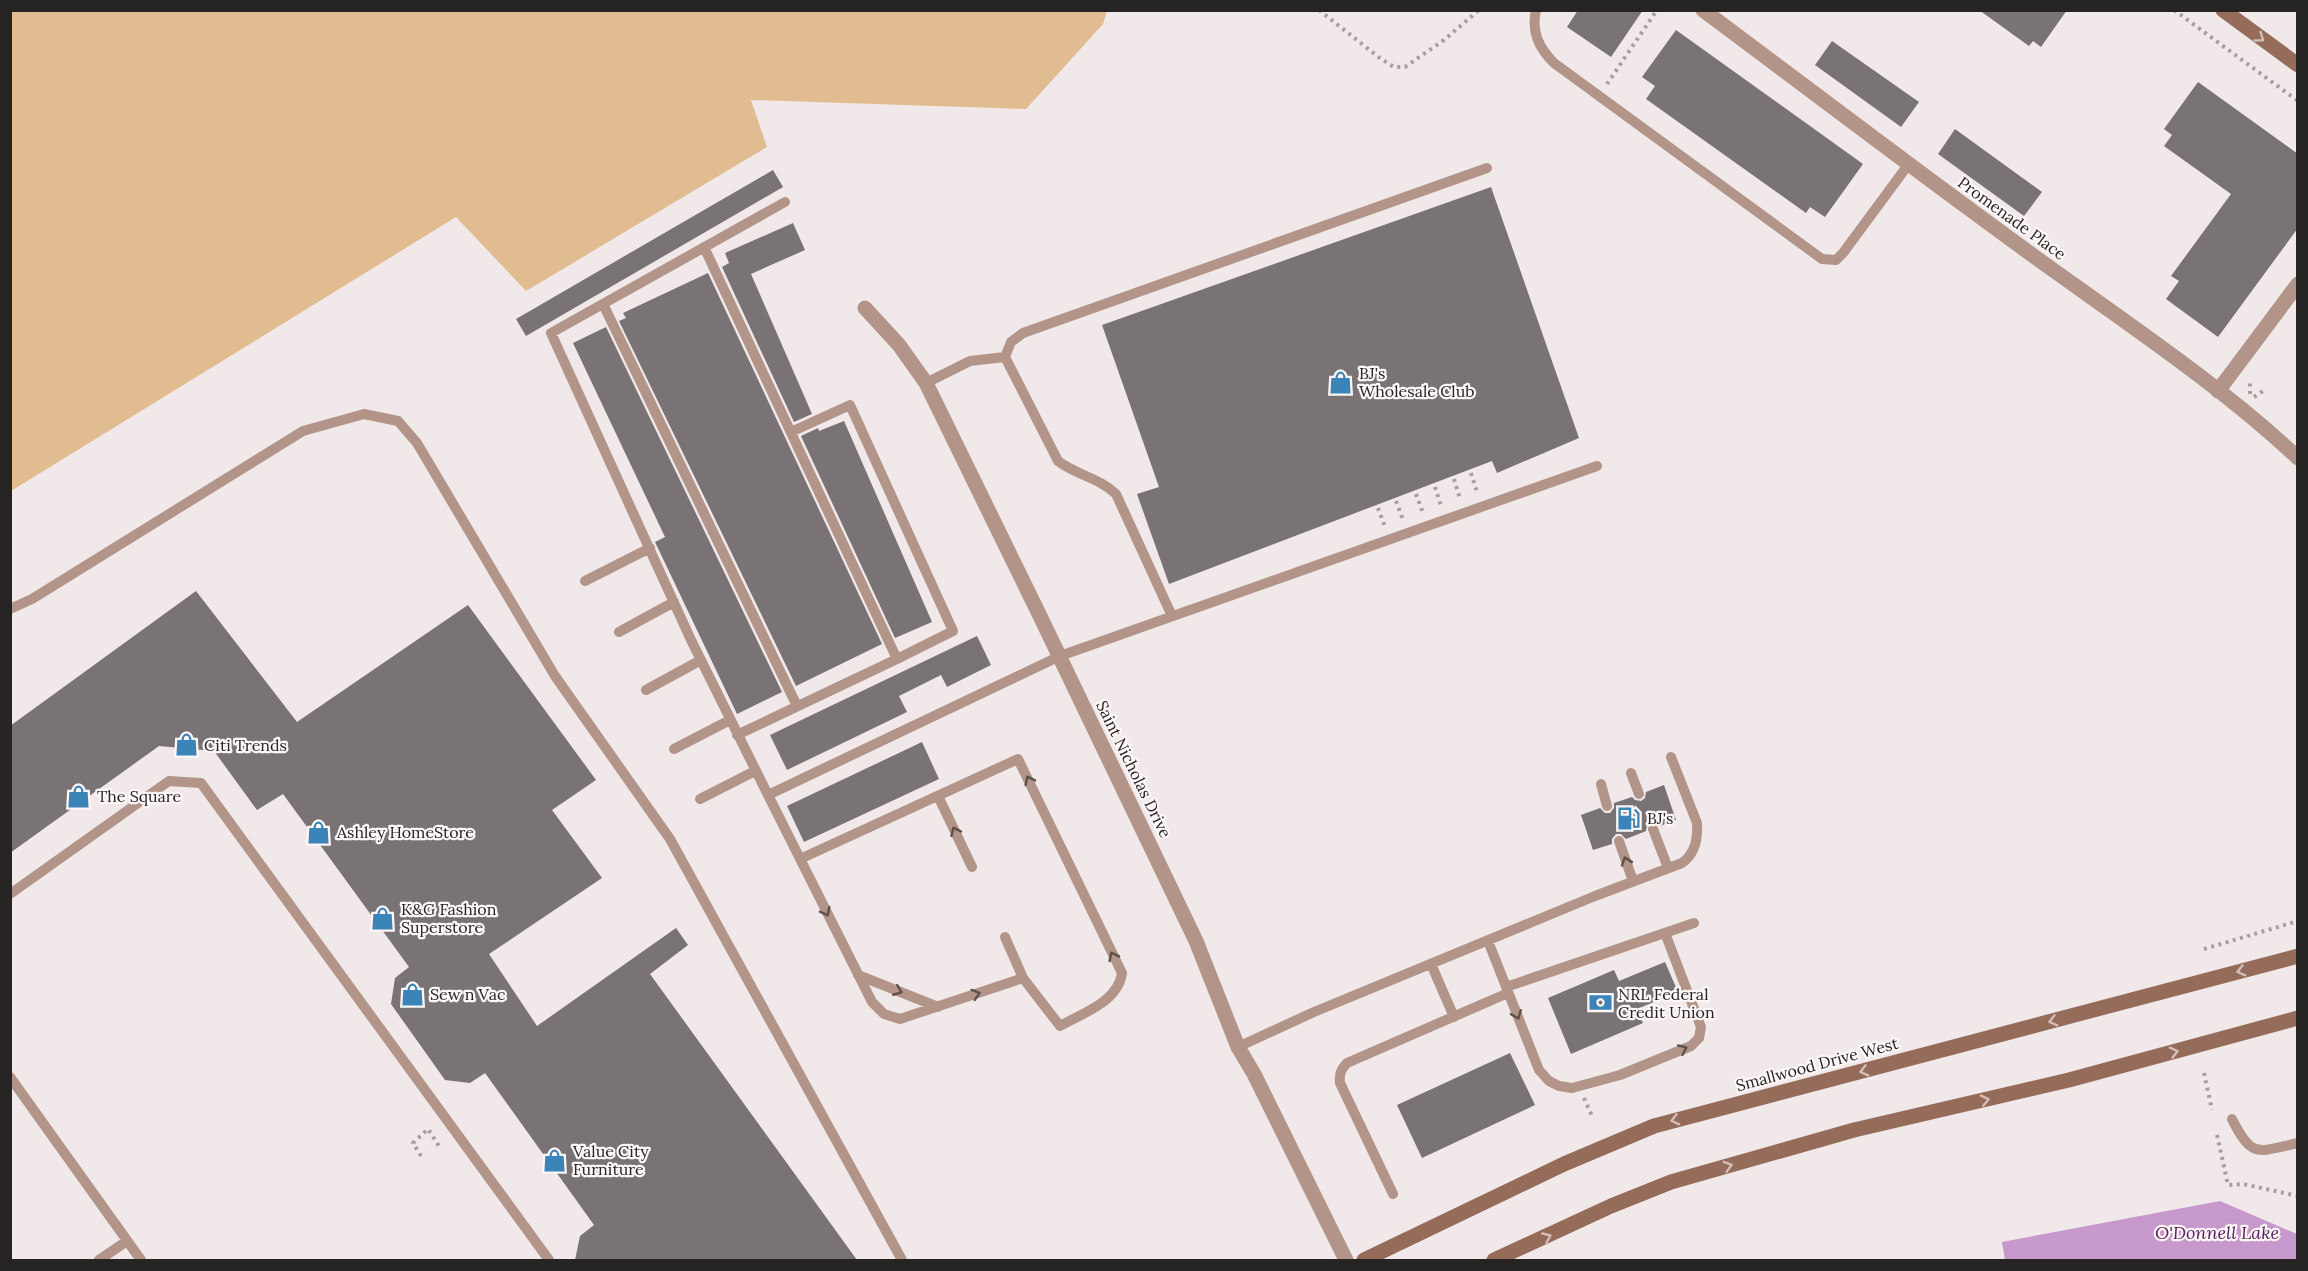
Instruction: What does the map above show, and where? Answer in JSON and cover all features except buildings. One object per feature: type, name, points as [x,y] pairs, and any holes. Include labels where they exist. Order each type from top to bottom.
[{"type":"main road","points":[[2223,10],[2298,65]]},
{"type":"main road","name":"Smallwood Drive West","points":[[1364,1260],[1564,1164],[1654,1126],[2298,956]]},
{"type":"main road","points":[[1494,1260],[1611,1206],[1671,1182],[1854,1130],[2069,1080],[2298,1018]]},
{"type":"street","name":"Promenade Place","points":[[1703,10],[1908,165],[2218,391],[2272,433],[2298,458]]},
{"type":"street","points":[[2218,391],[2298,284]]},
{"type":"street","name":"Saint Nicholas Drive","points":[[865,308],[899,345],[926,383],[1196,941],[1238,1047],[1254,1074],[1346,1260]]},
{"type":"lane","points":[[1536,10],[1535,34],[1542,51],[1554,63],[1822,259],[1836,260],[1843,253],[1908,165]]},
{"type":"lane","points":[[1172,616],[1116,494],[1108,486],[1070,470],[1058,460],[1005,357],[1011,342],[1023,333],[1487,168]]},
{"type":"lane","points":[[784,202],[551,333],[701,660],[872,1002],[884,1014],[900,1019],[1023,978]]},
{"type":"lane","points":[[704,247],[897,659]]},
{"type":"lane","points":[[603,304],[797,706]]},
{"type":"lane","points":[[926,383],[970,361],[1005,357]]},
{"type":"lane","points":[[738,735],[953,631],[850,405],[791,432]]},
{"type":"lane","points":[[10,609],[32,598],[303,431],[364,414],[398,421],[417,443],[555,676],[670,839],[902,1260]]},
{"type":"lane","points":[[768,795],[1060,656],[1597,466]]},
{"type":"lane","points":[[585,581],[650,548]]},
{"type":"lane","points":[[619,632],[674,602]]},
{"type":"lane","points":[[646,690],[701,660]]},
{"type":"lane","points":[[674,749],[730,720]]},
{"type":"lane","points":[[1238,1047],[1314,1012],[1689,859],[1698,834],[1693,809],[1671,757]]},
{"type":"lane","points":[[800,859],[1018,759],[1122,973],[1120,986],[1108,999],[1060,1026],[1023,978],[1005,938]]},
{"type":"lane","points":[[700,800],[755,771]]},
{"type":"lane","points":[[1631,773],[1639,794]]},
{"type":"lane","points":[[10,894],[169,781],[201,783],[549,1260]]},
{"type":"lane","points":[[1600,784],[1607,806]]},
{"type":"lane","points":[[938,796],[972,867]]},
{"type":"lane","points":[[1653,829],[1668,868]]},
{"type":"lane","points":[[1619,841],[1633,882]]},
{"type":"lane","points":[[1394,1194],[1340,1083],[1340,1076],[1347,1063],[1454,1017],[1507,990],[1694,923]]},
{"type":"lane","points":[[1488,941],[1539,1070],[1559,1086],[1572,1088],[1620,1075],[1691,1047],[1699,1038],[1701,1027],[1665,933]]},
{"type":"lane","points":[[1431,964],[1454,1017]]},
{"type":"lane","points":[[858,975],[938,1006]]},
{"type":"lane","points":[[10,1077],[141,1260]]},
{"type":"lane","points":[[2232,1119],[2243,1140],[2252,1149],[2263,1151],[2298,1143]]},
{"type":"lane","points":[[99,1260],[127,1241]]},
{"type":"path","points":[[1319,10],[1381,59],[1394,67],[1405,67],[1479,10]]},
{"type":"path","points":[[1599,96],[1657,10]]},
{"type":"path","points":[[2174,10],[2298,101]]},
{"type":"path","points":[[2250,383],[2251,399],[2266,389]]},
{"type":"path","points":[[2204,949],[2298,921]]},
{"type":"path","points":[[2204,1073],[2212,1110]]},
{"type":"path","points":[[1582,1095],[1592,1116]]},
{"type":"path","points":[[421,1156],[413,1143],[428,1129],[439,1146]]},
{"type":"path","points":[[2217,1135],[2228,1185],[2243,1184],[2298,1196]]},
{"type":"shaded area","points":[[11,10],[1107,11],[1103,24],[1026,109],[751,100],[767,147],[526,291],[456,217],[11,491]]},
{"type":"water","name":"O'Donnell Lake","points":[[2220,1201],[2297,1234],[2297,1260],[2005,1260],[2002,1242]]},
{"type":"place","name":"BJ's Wholesale Club","points":[[1341,382]]},
{"type":"place","name":"Citi Trends","points":[[186,745]]},
{"type":"place","name":"The Square","points":[[79,796]]},
{"type":"place","name":"BJ's","points":[[1629,818]]},
{"type":"place","name":"Ashley HomeStore","points":[[319,832]]},
{"type":"place","name":"K&G Fashion Superstore","points":[[383,918]]},
{"type":"place","name":"Sew n Vac","points":[[412,994]]},
{"type":"place","name":"NRL Federal Credit Union","points":[[1600,1003]]},
{"type":"place","name":"Value City Furniture","points":[[555,1160]]}]
